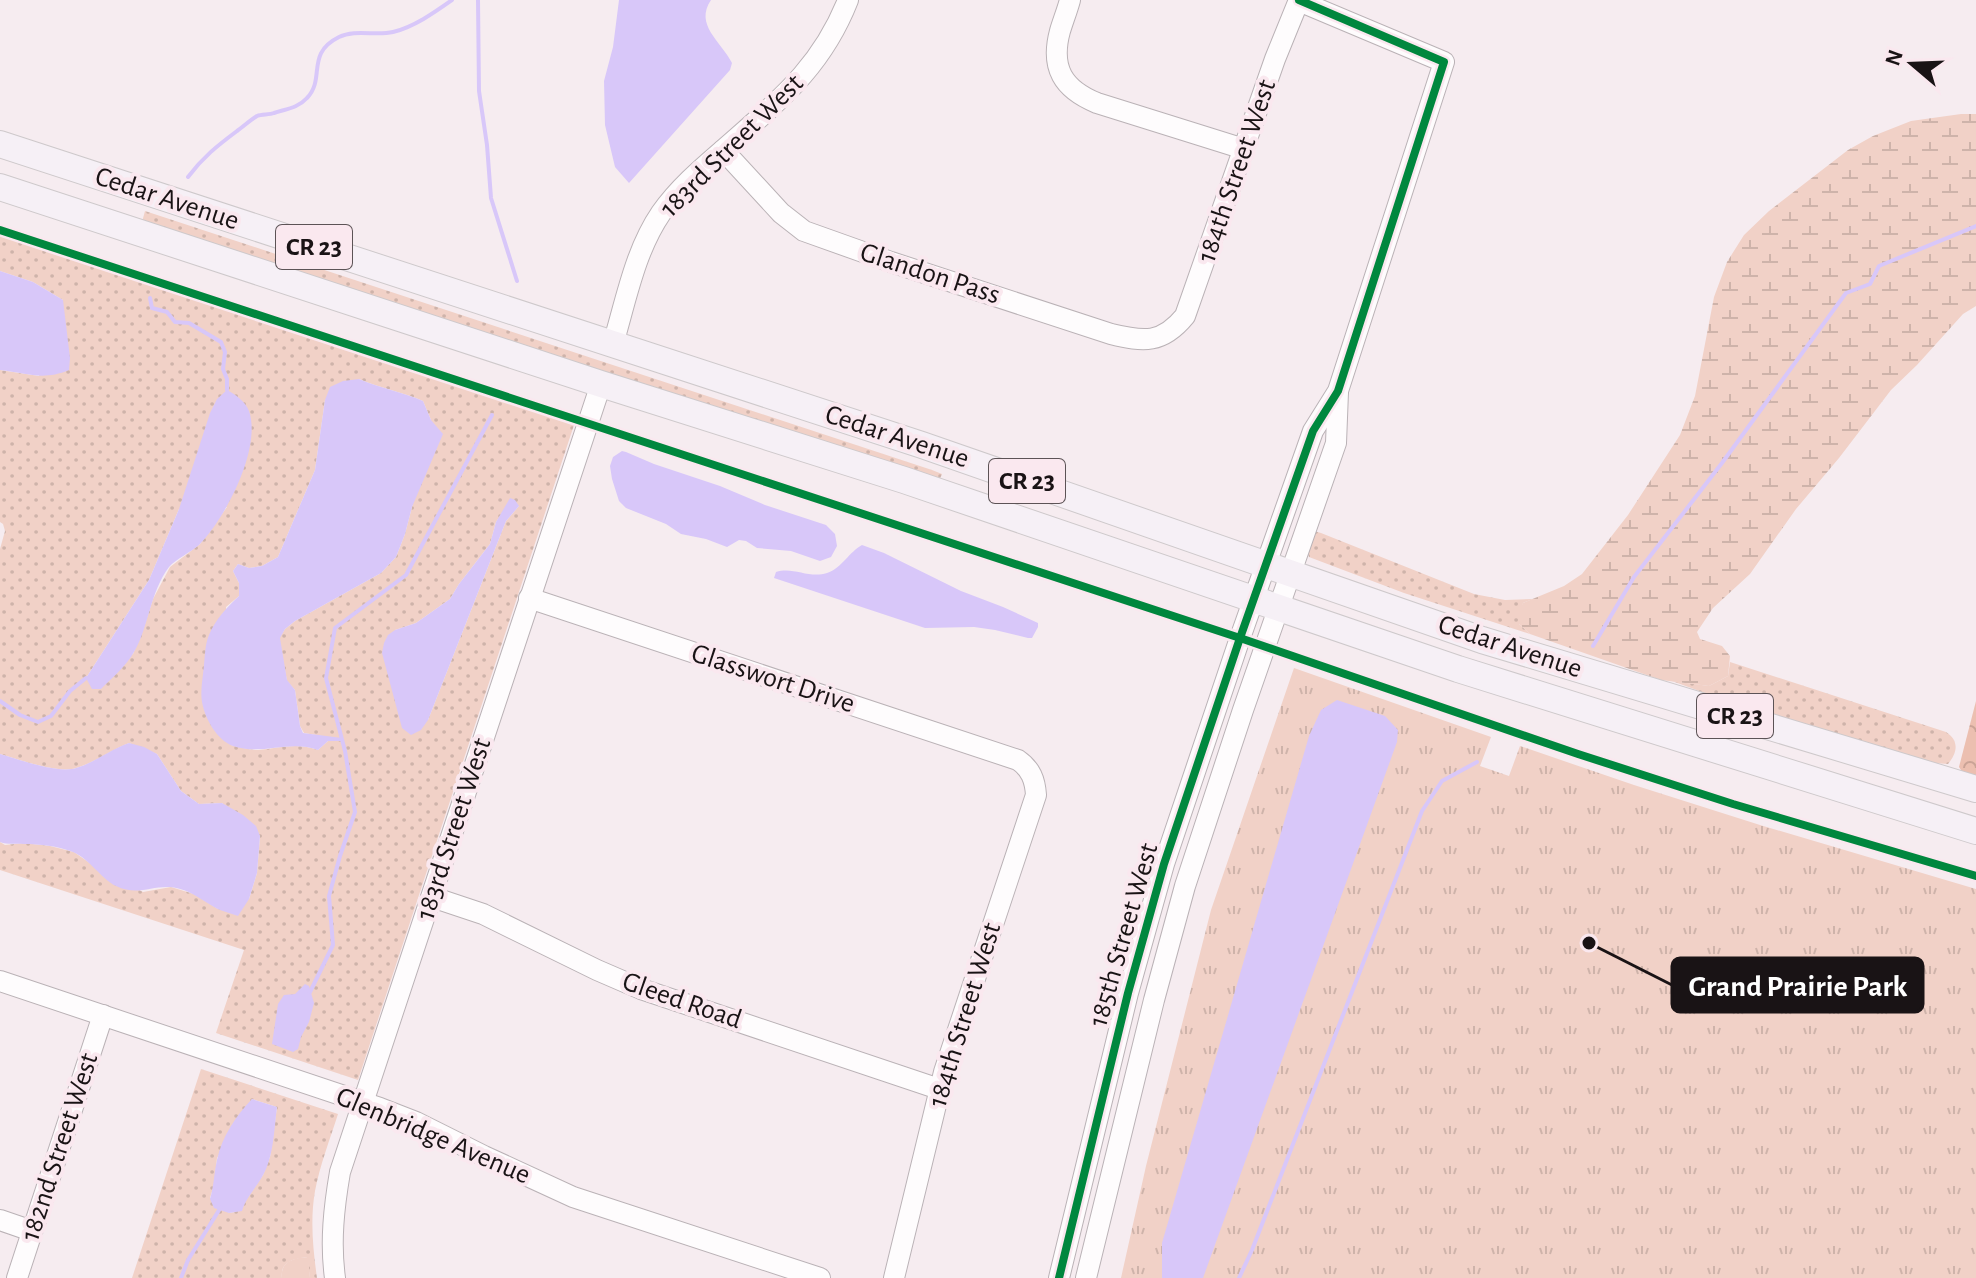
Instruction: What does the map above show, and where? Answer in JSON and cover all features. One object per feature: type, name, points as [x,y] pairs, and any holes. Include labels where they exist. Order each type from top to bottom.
[{"type":"main road","name":"Cedar Avenue","points":[[0,144],[922,445],[1482,640],[1976,789]]},
{"type":"main road","name":"Cedar Avenue","points":[[0,187],[904,480],[1458,669],[1976,831]]},
{"type":"street","name":"183rd Street West","points":[[613,344],[650,231],[674,196],[695,174],[798,82],[830,39],[848,0]]},
{"type":"street","points":[[1070,0],[1060,31],[1056,59],[1073,90],[1097,103],[1244,149]]},
{"type":"street","name":"185th Street West","points":[[1059,1278],[1128,993],[1164,864],[1266,604],[1278,569],[1313,431],[1338,391],[1444,62],[1299,0]]},
{"type":"street","name":"184th Street West","points":[[1166,335],[1185,316],[1193,298],[1275,59],[1299,0]]},
{"type":"street","name":"Glandon Pass","points":[[723,150],[781,213],[804,231],[1111,334],[1133,340],[1151,340],[1166,335]]},
{"type":"street","name":"183rd Street West","points":[[335,1278],[333,1231],[340,1172],[601,384]]},
{"type":"street","name":"Glasswort Drive","points":[[529,598],[1018,760]]},
{"type":"street","name":"185th Street West","points":[[1086,1278],[1157,987],[1266,604]]},
{"type":"street","name":"184th Street West","points":[[894,1278],[939,1089],[1036,795],[1032,774],[1018,760]]},
{"type":"street","name":"Gleed Road","points":[[432,897],[483,914],[641,989],[939,1089]]},
{"type":"street","name":"Glenbridge Avenue","points":[[0,981],[364,1102],[416,1122],[573,1197],[820,1278]]},
{"type":"street","name":"182nd Street West","points":[[17,1278],[103,1015]]},
{"type":"street","points":[[0,1220],[32,1231]]},
{"type":"green space","points":[[1976,114],[1976,306],[1963,314],[1891,390],[1796,509],[1750,574],[1713,608],[1697,632],[1700,639],[1722,646],[1730,656],[1728,676],[1709,686],[1661,680],[1530,634],[1519,624],[1518,614],[1523,603],[1564,586],[1582,574],[1628,515],[1680,435],[1695,396],[1714,297],[1727,262],[1744,235],[1769,211],[1848,150],[1873,136],[1911,121]]},
{"type":"green space","points":[[145,211],[942,474],[938,483],[142,222]]},
{"type":"green space","points":[[0,233],[575,422],[358,1080],[216,1033],[244,950],[0,870],[0,842],[5,845],[24,843],[50,846],[74,852],[143,892],[171,887],[194,894],[218,909],[249,899],[257,873],[260,836],[222,803],[199,804],[181,791],[157,754],[129,743],[89,763],[68,769],[38,765],[0,754],[0,549],[5,531],[0,522],[0,370],[39,376],[63,300],[33,282],[0,271]],"holes":[[[359,379],[423,401],[431,420],[405,534],[396,557],[381,573],[295,621],[279,638],[287,681],[295,690],[300,726],[304,733],[322,736],[328,741],[318,750],[296,746],[255,750],[231,745],[226,607],[239,596],[239,583],[233,571],[238,564],[249,568],[262,566],[278,557],[315,470],[325,400]],[[519,506],[506,521],[428,720],[395,630],[416,623],[450,599],[490,544],[502,513]],[[227,507],[200,544],[170,567],[153,599],[133,654],[86,678],[149,580],[179,509]]]},
{"type":"green space","points":[[1314,531],[1474,594],[1505,600],[1533,599],[1523,603],[1519,624],[1530,634],[1404,593],[1309,557],[1306,547]]},
{"type":"green space","points":[[1730,662],[1946,732],[1955,743],[1953,756],[1948,764],[1935,763],[1735,704],[1672,681],[1709,686],[1728,676]]},
{"type":"green space","points":[[1294,668],[1491,737],[1480,766],[1509,776],[1520,746],[1760,825],[1976,889],[1976,1278],[1121,1278],[1211,910]]},
{"type":"green space","points":[[1976,701],[1976,777],[1963,773],[1959,767]]},
{"type":"green space","points":[[201,1069],[338,1114],[313,1202],[317,1278],[310,1278],[307,1257],[286,1264],[282,1278],[132,1278]],"holes":[[[252,1099],[277,1107],[270,1157],[263,1175],[246,1200],[235,1212],[229,1213],[210,1198],[217,1158]]]},
{"type":"green space","points":[[308,1257],[310,1278],[282,1278],[286,1264]]},
{"type":"shaded area","points":[[619,0],[711,0],[707,9],[707,25],[732,63],[730,70],[629,183],[615,167],[605,125],[604,81],[613,47]]},
{"type":"shaded area","points":[[0,271],[33,282],[63,300],[69,370],[43,376],[0,370]]},
{"type":"shaded area","points":[[359,379],[423,401],[431,420],[443,434],[412,507],[396,557],[381,573],[295,621],[280,638],[287,680],[295,690],[303,733],[342,738],[343,741],[328,741],[318,750],[297,746],[244,749],[233,746],[217,734],[209,722],[201,698],[208,639],[218,619],[239,596],[239,583],[233,571],[238,564],[249,568],[262,566],[278,557],[315,470],[325,400],[330,387]]},
{"type":"shaded area","points":[[227,390],[245,404],[252,426],[246,463],[239,482],[209,533],[199,545],[169,567],[131,657],[101,689],[92,689],[86,678],[149,580],[179,509],[210,413],[217,399]]},
{"type":"shaded area","points":[[622,451],[826,525],[835,534],[837,546],[831,557],[820,561],[791,551],[757,548],[746,541],[739,540],[727,547],[681,534],[666,524],[626,508],[619,501],[610,466],[613,457]]},
{"type":"shaded area","points":[[510,498],[519,506],[506,521],[428,720],[421,730],[411,735],[402,728],[382,653],[384,643],[395,630],[416,623],[450,599],[490,544],[496,522]]},
{"type":"shaded area","points":[[862,545],[1038,623],[1038,627],[1032,638],[974,627],[925,628],[774,578],[776,572],[789,570],[814,575],[827,573]]},
{"type":"shaded area","points":[[1337,700],[1385,716],[1398,730],[1397,742],[1203,1278],[1162,1278],[1162,1243],[1309,736],[1321,710]]},
{"type":"shaded area","points":[[129,743],[157,754],[181,791],[199,804],[222,803],[256,826],[260,836],[257,873],[249,899],[238,916],[177,888],[130,890],[116,886],[85,859],[67,850],[0,842],[0,754],[38,765],[68,769],[83,766]]},
{"type":"shaded area","points":[[305,984],[309,986],[314,1003],[298,1049],[293,1052],[272,1044],[278,1004],[284,995],[295,994]]},
{"type":"shaded area","points":[[252,1099],[277,1107],[271,1152],[266,1169],[242,1211],[229,1213],[214,1208],[210,1199],[216,1165],[226,1135]]},
{"type":"waterway","points":[[188,177],[211,152],[254,118],[292,108],[307,98],[315,82],[322,51],[339,37],[401,30],[452,0]]},
{"type":"waterway","points":[[478,0],[479,91],[491,198],[517,281]]},
{"type":"waterway","points":[[1593,646],[1634,577],[1846,293],[1870,284],[1879,266],[1976,226]]},
{"type":"waterway","points":[[150,298],[152,308],[167,312],[175,322],[189,323],[221,342],[225,352],[223,369],[227,390]]},
{"type":"waterway","points":[[310,992],[333,945],[329,896],[355,812],[345,751],[326,678],[335,628],[406,575],[492,415]]},
{"type":"waterway","points":[[0,701],[20,715],[38,722],[51,716],[70,691],[86,678]]},
{"type":"waterway","points":[[1239,1278],[1422,811],[1442,781],[1477,762]]},
{"type":"waterway","points":[[181,1278],[188,1260],[221,1207]]},
{"type":"cycle path","points":[[1059,1278],[1128,993],[1164,864],[1313,431],[1338,391],[1444,62],[1299,0]]},
{"type":"cycle path","points":[[0,230],[1240,638],[1578,754],[1976,876]]},
{"type":"place","name":"Grand Prairie Park","points":[[1589,943]]}]
